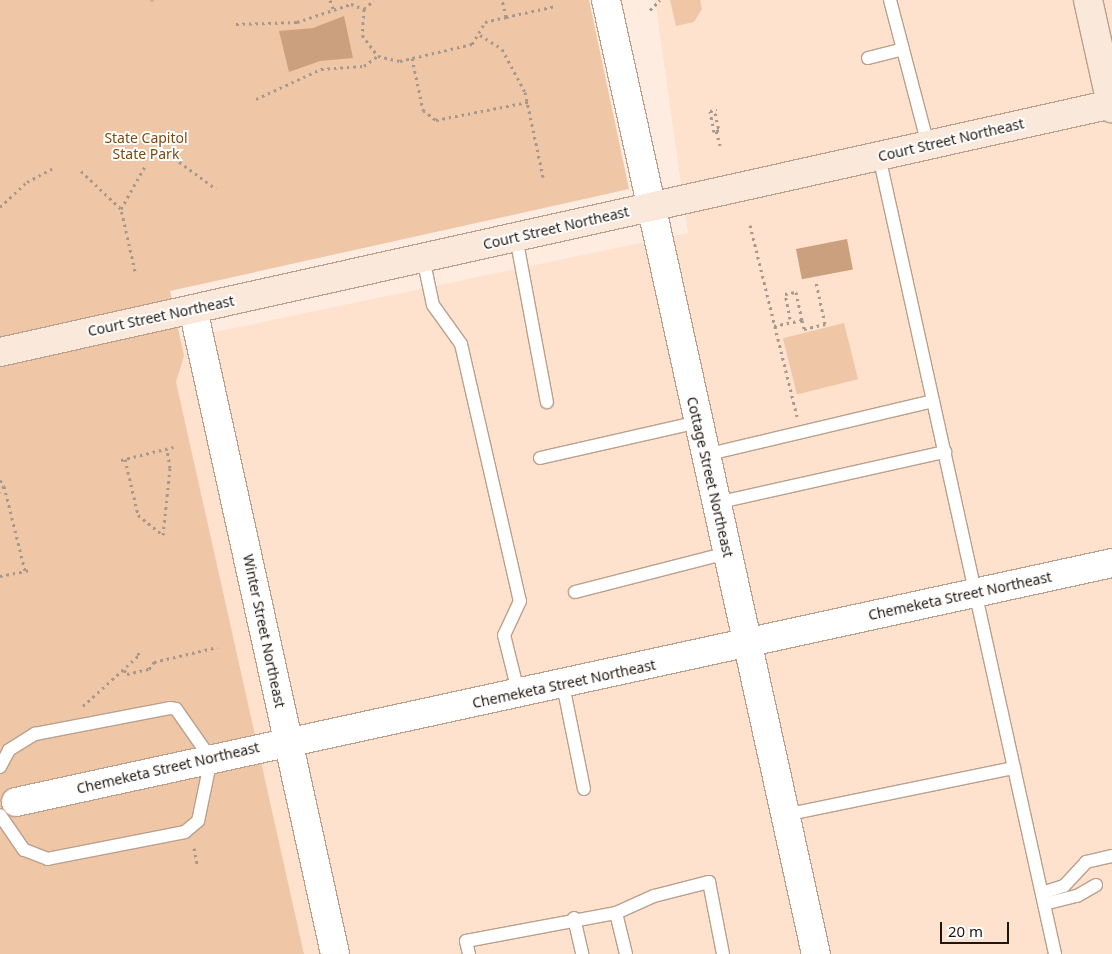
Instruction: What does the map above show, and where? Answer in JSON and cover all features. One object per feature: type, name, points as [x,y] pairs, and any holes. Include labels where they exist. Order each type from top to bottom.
[{"type":"main road","points":[[1088,0],[1104,33],[1112,106]]},
{"type":"main road","name":"Court Street Northeast","points":[[0,352],[928,145],[1112,106]]},
{"type":"street","name":"Cottage Street Northeast","points":[[606,0],[650,207],[816,954]]},
{"type":"street","name":"Winter Street Northeast","points":[[193,308],[335,954]]},
{"type":"street","name":"Chemeketa Street Northeast","points":[[8,809],[211,759],[563,685],[1112,563]]},
{"type":"lane","points":[[890,0],[928,145]]},
{"type":"lane","points":[[868,58],[903,49]]},
{"type":"lane","points":[[879,156],[1055,954]]},
{"type":"lane","points":[[516,237],[547,402]]},
{"type":"lane","points":[[423,258],[433,304],[461,344],[520,601],[504,635],[519,694]]},
{"type":"lane","points":[[705,455],[933,401]]},
{"type":"lane","points":[[540,458],[698,422]]},
{"type":"lane","points":[[716,503],[945,452]]},
{"type":"lane","points":[[575,592],[727,553]]},
{"type":"lane","points":[[563,685],[584,790]]},
{"type":"lane","points":[[0,767],[9,750],[26,738],[76,725],[170,708],[176,709],[211,759],[198,821],[185,832],[48,859],[24,850],[3,826],[8,809]]},
{"type":"lane","points":[[785,815],[1014,768]]},
{"type":"lane","points":[[1043,899],[1064,886],[1086,862],[1112,856]]},
{"type":"lane","points":[[470,954],[466,941],[574,918],[616,913],[654,896],[709,882],[723,954]]},
{"type":"lane","points":[[1043,899],[1077,896],[1096,885]]},
{"type":"lane","points":[[616,913],[626,954]]},
{"type":"lane","points":[[574,918],[582,954]]},
{"type":"path","points":[[330,0],[334,12]]},
{"type":"path","points":[[374,0],[364,9],[362,35],[378,56],[390,61],[412,58],[472,44],[480,35],[485,22],[556,6]]},
{"type":"path","points":[[502,0],[506,17]]},
{"type":"path","points":[[650,10],[660,0]]},
{"type":"path","points":[[236,24],[297,22],[334,12],[352,4],[364,9]]},
{"type":"path","points":[[480,35],[505,53],[528,102],[544,177]]},
{"type":"path","points":[[256,98],[309,73],[364,66],[378,56]]},
{"type":"path","points":[[412,58],[423,110],[436,120],[528,102]]},
{"type":"path","points":[[716,112],[716,131],[720,145]]},
{"type":"path","points":[[174,158],[216,190]]},
{"type":"path","points":[[121,209],[145,166]]},
{"type":"path","points":[[0,208],[27,182],[55,167]]},
{"type":"path","points":[[81,171],[121,209],[135,271]]},
{"type":"path","points":[[750,225],[801,433]]},
{"type":"path","points":[[790,320],[785,294],[796,292],[804,329],[824,324],[816,282]]},
{"type":"path","points":[[774,326],[802,320]]},
{"type":"path","points":[[167,449],[170,468],[163,535],[138,516],[123,459],[173,447]]},
{"type":"path","points":[[0,480],[4,486],[25,571]]},
{"type":"path","points":[[0,492],[4,486]]},
{"type":"path","points":[[0,576],[30,570]]},
{"type":"path","points":[[124,670],[127,674],[149,669],[154,662],[217,647]]},
{"type":"path","points":[[76,725],[83,706],[139,655],[137,648]]},
{"type":"shaded area","points":[[655,0],[1112,0],[1112,954],[22,954],[0,860],[0,377],[688,233]]},
{"type":"shaded area","points":[[344,16],[353,58],[320,61],[289,72],[279,31],[313,28]]},
{"type":"shaded area","points":[[847,239],[853,269],[802,279],[796,249]]},
{"type":"green space","name":"State Capitol State Park","points":[[0,0],[589,0],[629,189],[170,291],[184,356],[176,382],[304,954],[0,954]]},
{"type":"green space","points":[[670,0],[700,0],[702,9],[694,22],[676,26]]},
{"type":"green space","points":[[844,323],[858,379],[797,395],[783,338]]}]
